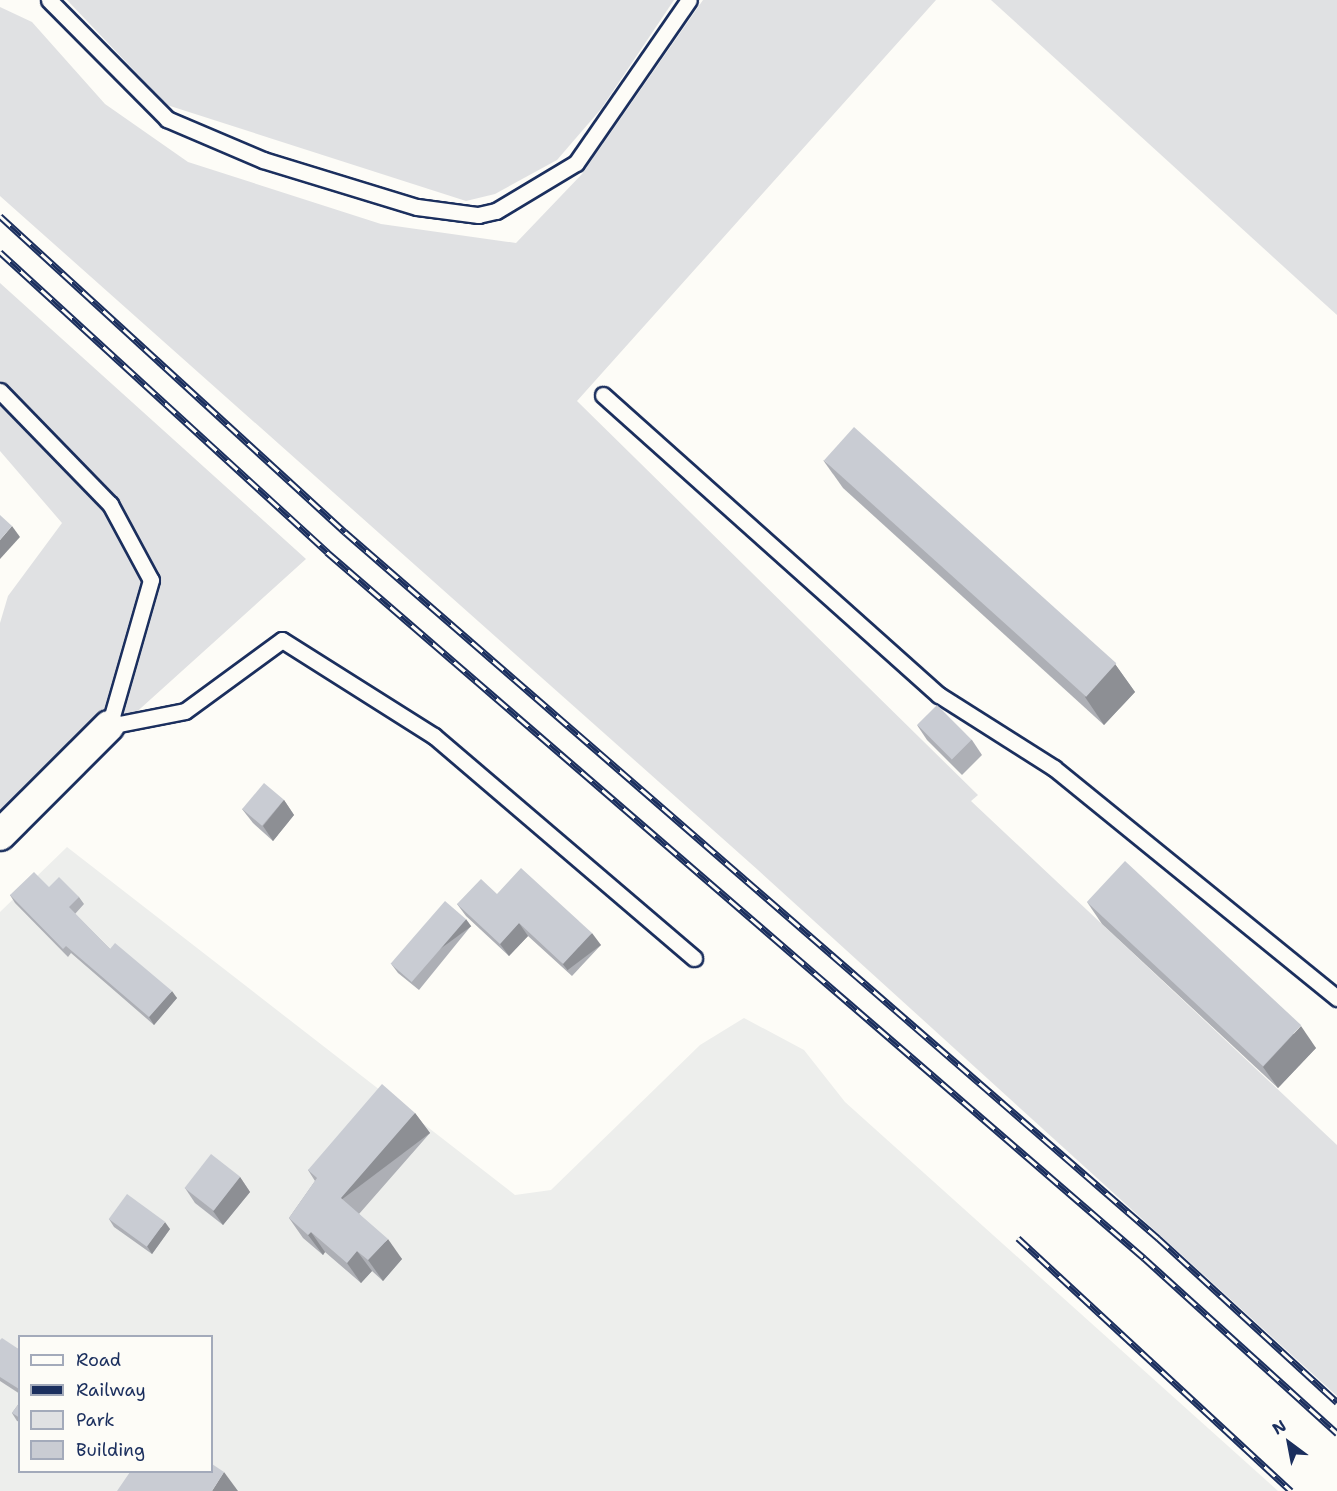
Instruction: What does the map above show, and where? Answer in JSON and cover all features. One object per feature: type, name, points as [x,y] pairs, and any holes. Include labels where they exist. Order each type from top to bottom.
[{"type":"street","points":[[0,835],[109,726]]},
{"type":"lane","points":[[49,0],[167,119],[263,160],[406,204],[478,214],[496,211],[576,163],[689,0]]},
{"type":"lane","points":[[0,391],[110,504],[151,580],[109,726],[185,711],[282,640],[434,736],[694,958]]},
{"type":"lane","points":[[603,395],[939,695],[1054,768],[1337,998]]},
{"type":"shaded area","points":[[67,847],[515,1195],[551,1190],[700,1045],[744,1018],[804,1050],[845,1102],[1278,1491],[0,1491],[0,912]]},
{"type":"green space","points":[[67,0],[674,0],[601,109],[557,160],[495,194],[466,201],[167,105]]},
{"type":"green space","points":[[703,0],[936,0],[577,401],[978,795],[971,801],[1337,1145],[1337,1396],[758,870],[0,196],[0,7],[32,22],[105,104],[188,162],[381,224],[516,243],[582,174]]},
{"type":"green space","points":[[991,0],[1337,0],[1337,315],[1306,287]]},
{"type":"green space","points":[[0,283],[306,559],[80,763],[0,842],[0,623],[8,596],[62,523],[0,451]]},
{"type":"building","points":[[854,427],[1116,663],[1086,697],[824,460]]},
{"type":"building","points":[[0,515],[12,526],[0,540]]},
{"type":"building","points":[[937,705],[972,740],[952,759],[917,725]]},
{"type":"building","points":[[264,783],[284,800],[262,826],[242,809]]},
{"type":"building","points":[[1125,861],[1301,1025],[1263,1066],[1087,902]]},
{"type":"building","points":[[521,868],[592,933],[563,964],[519,923],[500,944],[457,904],[481,879],[497,894]]},
{"type":"building","points":[[34,872],[49,887],[59,877],[79,897],[69,907],[110,949],[115,943],[172,991],[149,1017],[66,946],[63,949],[10,895]]},
{"type":"building","points":[[445,901],[466,919],[412,982],[391,964]]},
{"type":"building","points":[[382,1084],[415,1113],[341,1198],[388,1239],[368,1260],[357,1251],[347,1263],[311,1232],[308,1235],[289,1218],[317,1178],[308,1170]]},
{"type":"building","points":[[211,1154],[240,1177],[214,1211],[185,1188]]},
{"type":"building","points":[[127,1194],[165,1222],[147,1247],[109,1219]]},
{"type":"building","points":[[2,1338],[18,1349],[18,1388],[0,1377],[0,1340]]},
{"type":"building","points":[[18,1405],[18,1417],[12,1413]]},
{"type":"building","points":[[213,1465],[224,1472],[212,1491],[117,1491],[129,1473],[213,1473]]},
{"type":"railway","points":[[0,216],[345,532],[1158,1238],[1337,1402]]},
{"type":"railway","points":[[0,252],[327,552],[1144,1258],[1337,1433]]},
{"type":"railway","points":[[1018,1238],[1291,1491]]}]
